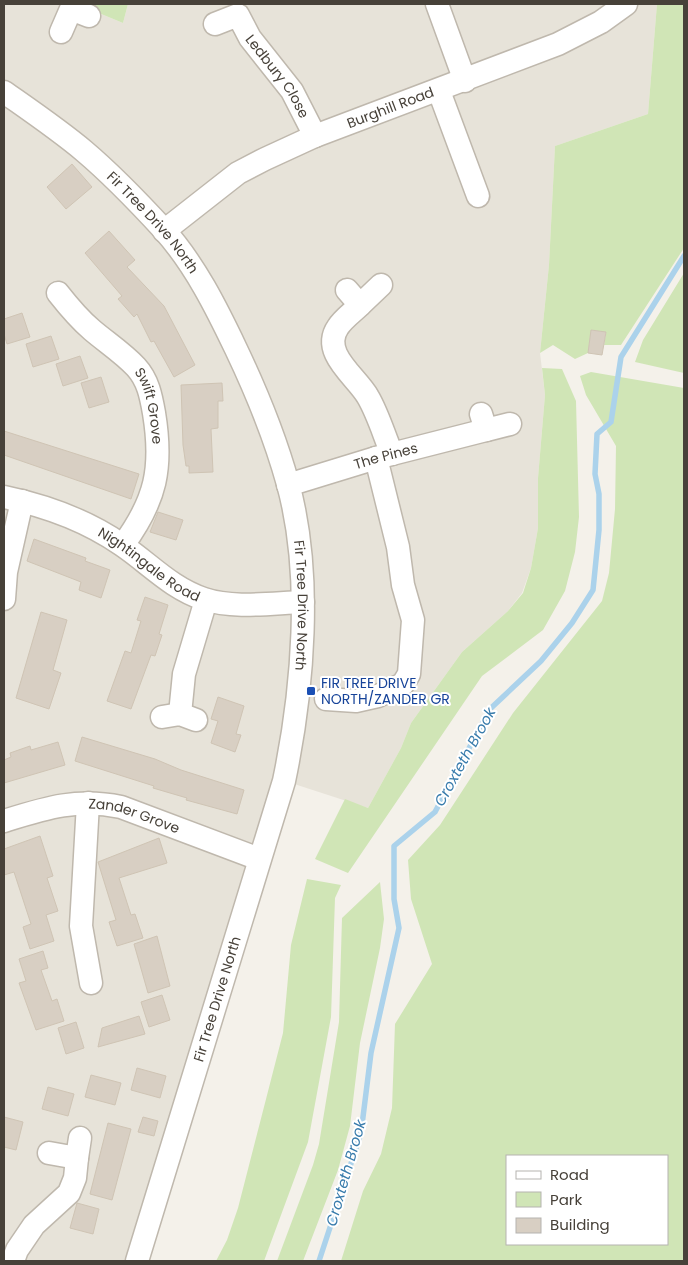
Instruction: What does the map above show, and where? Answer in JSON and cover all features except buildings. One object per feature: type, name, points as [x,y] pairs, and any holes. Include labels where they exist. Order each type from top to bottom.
[{"type":"street","points":[[437,4],[465,81]]},
{"type":"street","name":"Burghill Road","points":[[164,231],[238,173],[315,136],[439,91],[581,34],[626,4]]},
{"type":"street","points":[[61,32],[74,9]]},
{"type":"street","name":"Ledbury Close","points":[[215,24],[237,10],[250,38],[292,91],[315,136]]},
{"type":"street","points":[[439,91],[479,195]]},
{"type":"street","name":"Fir Tree Drive North","points":[[8,101],[85,152],[164,231],[198,275],[261,401],[288,485],[296,525],[303,602],[301,652],[291,746],[284,781],[137,1261]]},
{"type":"street","points":[[326,699],[356,701],[378,696],[403,684],[409,674],[413,620],[404,591],[384,456],[368,396],[338,360],[334,337],[337,327],[354,298],[381,285]]},
{"type":"street","name":"Swift Grove","points":[[56,292],[80,319],[137,368],[145,380],[151,396],[158,436],[157,475],[147,508],[123,545]]},
{"type":"street","name":"The Pines","points":[[288,485],[384,456],[483,422],[510,424]]},
{"type":"street","points":[[4,599],[13,499]]},
{"type":"street","name":"Nightingale Road","points":[[13,499],[78,519],[123,545],[163,578],[206,600],[238,604],[303,602]]},
{"type":"street","points":[[179,717],[184,674],[206,600]]},
{"type":"street","points":[[88,803],[81,926],[92,986]]},
{"type":"street","name":"Zander Grove","points":[[4,822],[56,805],[88,803],[121,807],[259,859]]},
{"type":"street","points":[[13,1261],[17,1250],[34,1224],[69,1192],[75,1178],[79,1148],[49,1153]]},
{"type":"shaded area","points":[[4,4],[77,4],[123,23],[128,4],[657,4],[648,114],[555,146],[549,265],[540,353],[545,395],[538,478],[538,528],[531,568],[522,593],[508,611],[462,652],[411,723],[401,748],[368,808],[285,781],[137,1261],[4,1261]]},
{"type":"green space","points":[[77,4],[128,4],[123,23]]},
{"type":"green space","points":[[657,4],[684,4],[684,248],[621,345],[604,345],[606,333],[592,330],[588,353],[575,359],[553,345],[540,353],[549,265],[555,146],[648,114]]},
{"type":"green space","points":[[684,273],[684,373],[635,362],[643,340]]},
{"type":"green space","points":[[542,368],[562,369],[576,401],[579,517],[575,552],[565,591],[543,630],[482,676],[348,873],[315,859],[345,799],[368,808],[401,748],[411,723],[462,652],[508,611],[523,593],[531,568],[538,528],[538,478],[545,395]]},
{"type":"green space","points":[[591,372],[684,388],[684,1261],[341,1261],[363,1191],[381,1154],[392,1108],[395,1024],[432,964],[411,899],[408,860],[440,825],[513,713],[602,601],[609,573],[615,509],[616,446],[586,395],[580,376]]},
{"type":"green space","points":[[307,879],[341,885],[335,898],[331,1017],[308,1142],[264,1261],[216,1261],[227,1240],[238,1208],[283,1033],[291,945]]},
{"type":"green space","points":[[380,882],[384,919],[380,948],[360,1043],[350,1126],[338,1170],[303,1261],[277,1261],[319,1144],[339,1022],[342,918]]},
{"type":"waterway","name":"Croxteth Brook","points":[[319,1261],[361,1133],[371,1053],[399,928],[394,899],[394,846],[435,812],[490,709],[541,661],[572,623],[593,590],[599,530],[599,494],[595,474],[597,434],[611,422],[621,357],[684,256]]},
{"type":"place","name":"FIR TREE DRIVE NORTH/ZANDER GR","points":[[311,691]]}]
